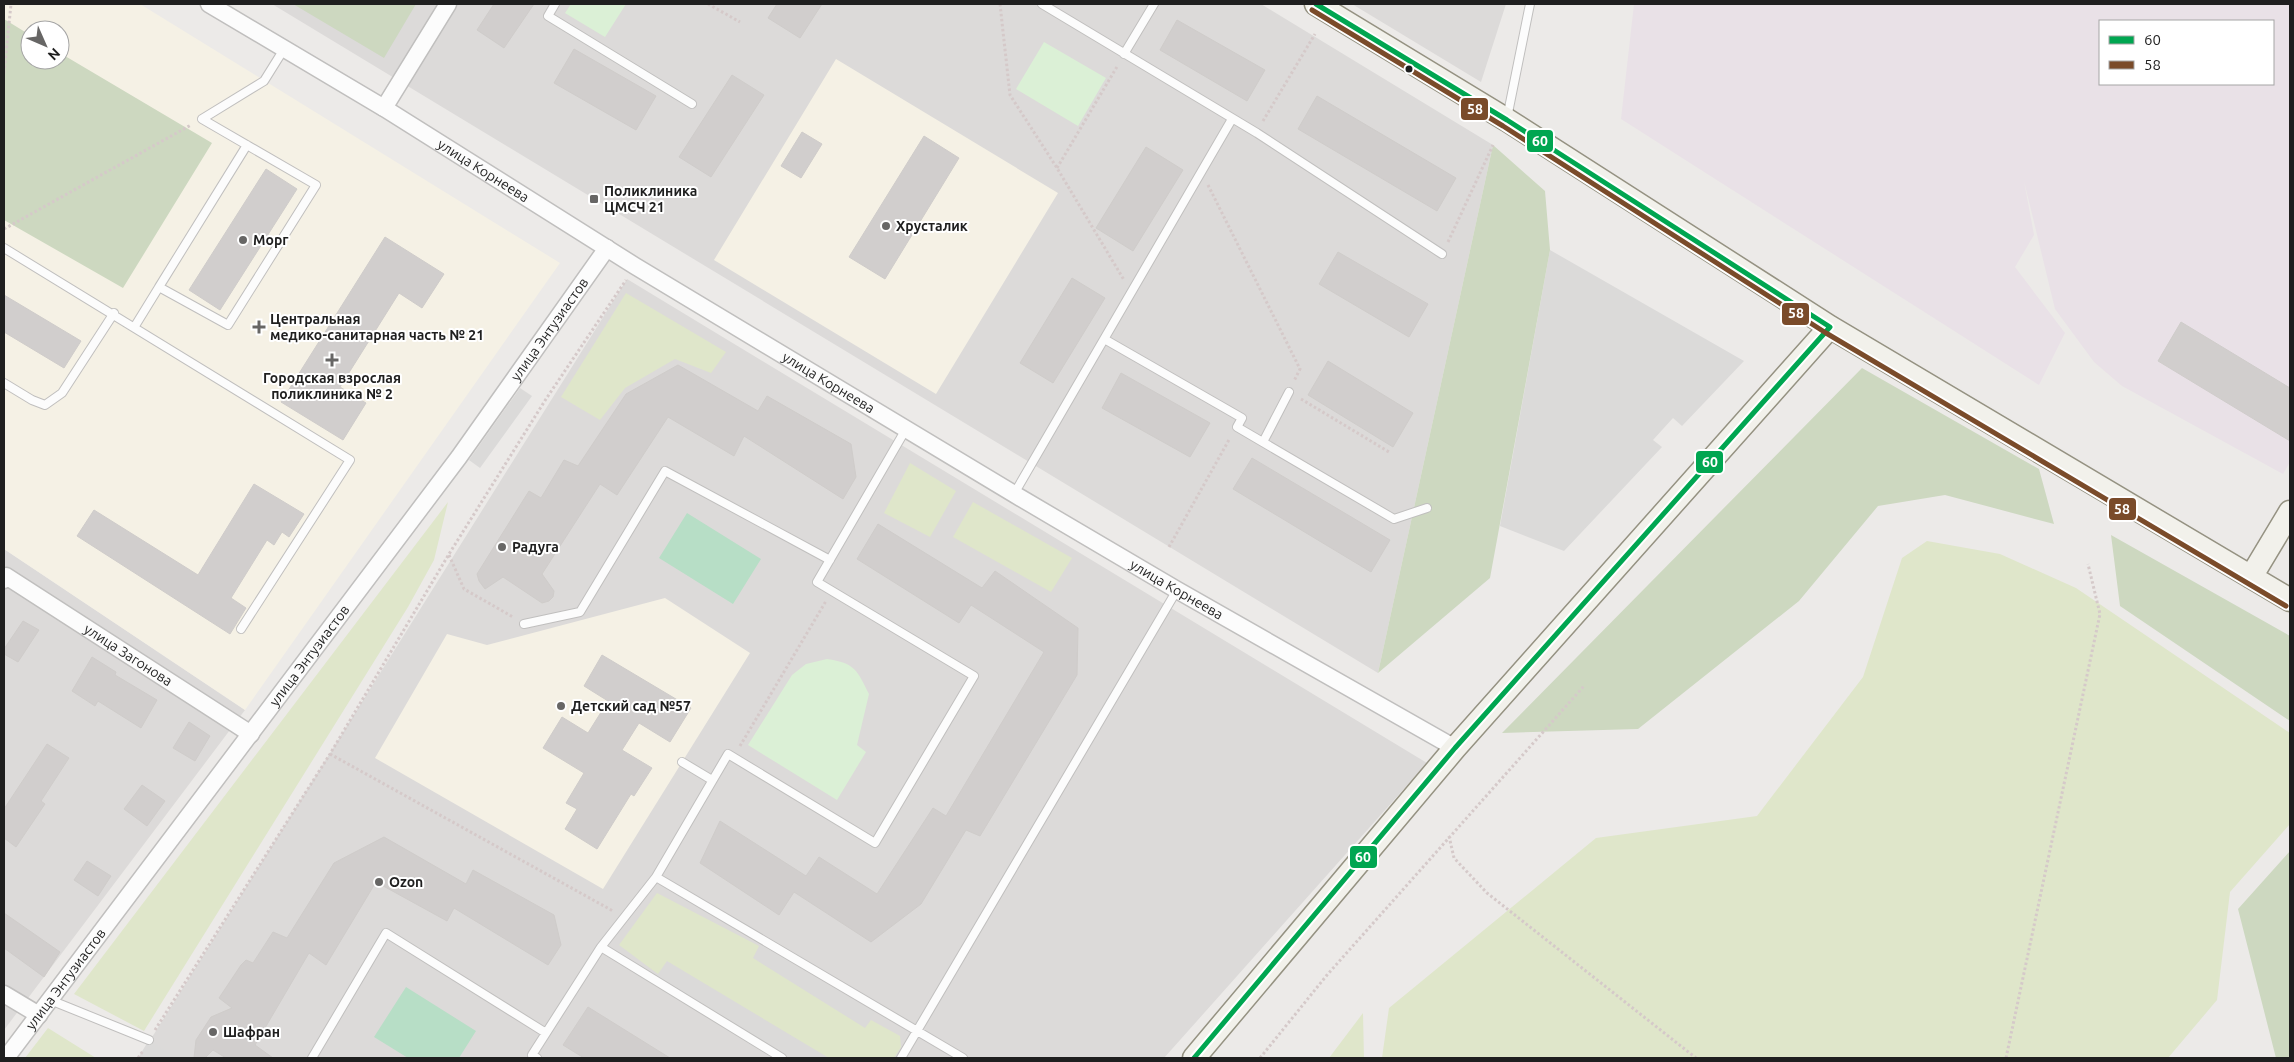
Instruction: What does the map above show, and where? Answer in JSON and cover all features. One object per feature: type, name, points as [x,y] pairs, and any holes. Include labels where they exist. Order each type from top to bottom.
[{"type":"main road","points":[[1316,4],[1507,120],[1830,327],[2290,600]]},
{"type":"main road","points":[[1194,1058],[1455,748],[1830,327]]},
{"type":"main road","points":[[2251,577],[2290,512]]},
{"type":"street","name":"улица Корнеева","points":[[209,4],[384,108],[607,248],[1014,494],[1177,590],[1455,748]]},
{"type":"street","points":[[384,108],[448,4]]},
{"type":"street","name":"улица Энтузиастов","points":[[6,1058],[496,407],[607,248]]},
{"type":"street","name":"улица Загонова","points":[[5,578],[250,734]]},
{"type":"street","points":[[4,994],[39,1014]]},
{"type":"lane","points":[[555,4],[548,16],[692,104]]},
{"type":"lane","points":[[1042,4],[1256,133],[1442,254]]},
{"type":"lane","points":[[1124,54],[1154,4]]},
{"type":"lane","points":[[1507,120],[1530,4]]},
{"type":"lane","points":[[160,287],[228,325],[316,185],[202,119],[264,81],[284,49]]},
{"type":"lane","points":[[1014,494],[1106,340],[1232,119]]},
{"type":"lane","points":[[135,326],[247,145]]},
{"type":"lane","points":[[4,248],[135,326],[350,460],[240,629]]},
{"type":"lane","points":[[4,383],[32,400],[45,405],[62,393],[114,314]]},
{"type":"lane","points":[[1106,340],[1242,418],[1237,427],[1394,518],[1427,508]]},
{"type":"lane","points":[[1262,442],[1289,392]]},
{"type":"lane","points":[[537,1058],[532,1055],[601,948],[656,877],[728,754],[875,842],[974,676],[817,582],[906,428]]},
{"type":"lane","points":[[524,624],[580,612],[665,471],[830,560]]},
{"type":"lane","points":[[900,1058],[1177,590]]},
{"type":"lane","points":[[682,762],[712,780]]},
{"type":"lane","points":[[656,877],[963,1058]]},
{"type":"lane","points":[[312,1058],[386,933],[546,1033]]},
{"type":"lane","points":[[601,948],[782,1058]]},
{"type":"lane","points":[[50,1000],[149,1040]]},
{"type":"path","points":[[4,73],[11,4]]},
{"type":"path","points":[[708,4],[740,22]]},
{"type":"path","points":[[1000,4],[1010,95],[1057,168],[1132,294]]},
{"type":"path","points":[[1256,133],[1315,34]]},
{"type":"path","points":[[1057,168],[1124,54]]},
{"type":"path","points":[[4,229],[202,119]]},
{"type":"path","points":[[1442,254],[1493,145]]},
{"type":"path","points":[[1202,174],[1300,369],[1289,392],[1389,452]]},
{"type":"path","points":[[138,1058],[330,754],[449,554],[546,399],[626,279]]},
{"type":"path","points":[[1169,547],[1237,427]]},
{"type":"path","points":[[449,554],[464,589],[524,624]]},
{"type":"path","points":[[2006,1058],[2100,614],[2088,564]]},
{"type":"path","points":[[734,758],[832,592]]},
{"type":"path","points":[[1260,1058],[1327,975],[1584,686]]},
{"type":"path","points":[[330,754],[625,918]]},
{"type":"path","points":[[1449,836],[1454,858],[1487,893],[1696,1058]]},
{"type":"shaded area","name":"Центральная медико-санитарная часть № 21","points":[[4,4],[140,4],[560,263],[245,710],[4,549]]},
{"type":"shaded area","points":[[272,4],[1261,4],[1493,145],[1378,673]]},
{"type":"shaded area","points":[[1352,4],[1506,4],[1481,82]]},
{"type":"shaded area","points":[[1634,4],[2290,4],[2290,462],[2283,474],[2122,386],[2094,362],[2055,309],[2024,181],[2034,235],[2015,267],[2065,333],[2039,385],[1621,119]]},
{"type":"shaded area","name":"Хрусталик","points":[[836,59],[1058,193],[936,394],[714,260]]},
{"type":"shaded area","points":[[1550,250],[1744,361],[1682,426],[1673,418],[1653,440],[1662,447],[1564,551],[1500,526]]},
{"type":"shaded area","points":[[627,279],[1427,763],[1164,1058],[139,1058]]},
{"type":"shaded area","points":[[520,388],[532,396],[480,468],[469,460]]},
{"type":"shaded area","points":[[4,549],[245,710],[4,1030]]},
{"type":"shaded area","name":"Детский сад №57","points":[[665,598],[750,653],[603,889],[375,758],[447,634],[487,645]]},
{"type":"shaded area","points":[[763,939],[878,1007],[865,1028],[753,958]]},
{"type":"shaded area","points":[[666,960],[829,1058],[782,1058],[654,981]]},
{"type":"shaded area","points":[[149,1040],[176,1058],[138,1058]]},
{"type":"green space","points":[[293,4],[416,4],[384,58]]},
{"type":"green space","points":[[571,4],[626,4],[605,37],[565,13]]},
{"type":"green space","points":[[4,19],[20,29],[20,70],[70,70],[70,59],[212,143],[123,288],[4,220]]},
{"type":"green space","points":[[1044,42],[1106,78],[1078,126],[1016,89]]},
{"type":"green space","points":[[1493,145],[1545,191],[1550,250],[1490,578],[1378,673]]},
{"type":"green space","points":[[626,293],[726,352],[711,373],[675,359],[625,388],[600,420],[561,397]]},
{"type":"green space","points":[[1862,368],[2039,469],[2054,524],[1945,495],[1878,506],[1799,601],[1638,729],[1502,733]]},
{"type":"green space","points":[[910,463],[956,491],[930,537],[884,513]]},
{"type":"green space","points":[[448,502],[434,560],[408,607],[144,1031],[74,994]]},
{"type":"green space","points":[[973,502],[1072,558],[1051,592],[953,537]]},
{"type":"green space","points":[[687,513],[761,559],[733,604],[659,558]]},
{"type":"green space","points":[[2111,535],[2290,636],[2290,721],[2120,606]]},
{"type":"green space","points":[[1927,541],[2000,554],[2076,588],[2290,733],[2290,824],[2230,892],[2217,1000],[2168,1058],[1382,1058],[1389,1008],[1596,838],[1757,816],[1863,677],[1902,558]]},
{"type":"green space","points":[[827,659],[844,663],[854,669],[869,694],[857,745],[866,752],[837,800],[748,745],[792,675],[806,664]]},
{"type":"green space","points":[[2290,851],[2290,1058],[2276,1058],[2238,909]]},
{"type":"green space","points":[[657,893],[759,946],[753,958],[865,1028],[871,1020],[900,1036],[901,1047],[894,1058],[829,1058],[667,961],[658,974],[619,945]]},
{"type":"green space","points":[[406,987],[476,1031],[459,1058],[408,1058],[374,1037]]},
{"type":"green space","points":[[1363,1013],[1364,1058],[1329,1058]]},
{"type":"green space","points":[[48,1028],[96,1058],[25,1058]]},
{"type":"building","points":[[494,4],[534,4],[504,48],[477,30]]},
{"type":"building","points":[[777,4],[822,4],[800,38],[768,18]]},
{"type":"building","points":[[1177,20],[1265,70],[1247,101],[1160,50]]},
{"type":"building","points":[[574,49],[656,96],[636,130],[554,83]]},
{"type":"building","points":[[732,75],[764,95],[711,177],[679,157]]},
{"type":"building","points":[[1317,96],[1456,178],[1437,211],[1298,129]]},
{"type":"building","points":[[802,132],[822,144],[801,178],[781,166]]},
{"type":"building","points":[[924,136],[959,158],[885,279],[849,257]]},
{"type":"building","points":[[1146,147],[1183,170],[1133,251],[1096,228]]},
{"type":"building","name":"Морг","points":[[266,169],[297,189],[220,310],[189,290]]},
{"type":"building","name":"Городская взрослая поликлиника № 2","points":[[385,237],[444,274],[422,308],[399,293],[340,387],[366,403],[343,440],[281,402]]},
{"type":"building","points":[[1338,252],[1428,304],[1409,337],[1319,284]]},
{"type":"building","points":[[1072,278],[1105,298],[1053,383],[1020,363]]},
{"type":"building","points":[[4,295],[81,341],[64,368],[4,332]]},
{"type":"building","points":[[2181,322],[2290,388],[2290,441],[2158,361]]},
{"type":"building","points":[[1328,361],[1413,413],[1393,447],[1308,395]]},
{"type":"building","points":[[678,365],[758,411],[767,396],[851,444],[856,477],[843,499],[744,436],[734,456],[668,417],[617,495],[600,484],[542,574],[554,591],[553,597],[549,601],[542,603],[503,577],[485,589],[479,581],[477,574],[529,491],[541,498],[564,460],[578,466],[626,394]]},
{"type":"building","points":[[1121,373],[1210,423],[1190,457],[1102,408]]},
{"type":"building","points":[[1252,458],[1390,540],[1371,572],[1233,489]]},
{"type":"building","points":[[254,484],[304,514],[289,537],[282,532],[274,545],[267,540],[231,598],[246,608],[230,634],[77,536],[94,510],[198,575]]},
{"type":"building","points":[[878,524],[982,588],[995,571],[1078,628],[1077,675],[980,836],[966,830],[921,904],[871,942],[794,892],[779,915],[700,863],[720,821],[806,876],[819,857],[877,894],[933,808],[946,816],[1044,652],[971,605],[959,623],[857,559]]},
{"type":"building","points":[[23,621],[39,630],[18,662],[4,654],[4,649]]},
{"type":"building","points":[[602,655],[691,708],[670,742],[639,723],[622,750],[652,768],[634,796],[631,794],[597,849],[565,829],[577,809],[566,803],[584,773],[543,748],[562,717],[588,733],[608,701],[584,686]]},
{"type":"building","points":[[92,657],[116,672],[115,675],[157,700],[141,728],[98,701],[95,706],[72,691]]},
{"type":"building","points":[[189,722],[210,736],[195,761],[173,748]]},
{"type":"building","points":[[47,744],[69,758],[41,801],[45,804],[16,847],[4,838],[4,809]]},
{"type":"building","points":[[142,785],[165,801],[147,826],[124,809]]},
{"type":"building","points":[[384,837],[466,884],[473,870],[554,915],[561,945],[548,965],[454,908],[447,921],[376,882],[326,965],[309,953],[255,1045],[273,1058],[226,1058],[213,1050],[205,1058],[194,1058],[196,1040],[211,1017],[232,1008],[219,998],[241,965],[246,960],[253,963],[273,932],[287,938],[334,863]]},
{"type":"building","points":[[87,861],[111,876],[98,896],[74,880]]},
{"type":"building","points":[[4,913],[60,952],[44,977],[4,948]]},
{"type":"building","points":[[588,1007],[670,1058],[584,1058],[563,1045]]},
{"type":"transit line","name":"60","points":[[1194,1058],[1455,748],[1830,327],[1507,120],[1316,4]]},
{"type":"transit line","name":"58","points":[[1312,10],[1503,126],[1826,333],[2286,606]]},
{"type":"place","name":"Поликлиника ЦМСЧ 21","points":[[594,199]]},
{"type":"place","name":"Хрусталик","points":[[886,226]]},
{"type":"place","name":"Морг","points":[[243,240]]},
{"type":"place","name":"Центральная медико-санитарная часть № 21","points":[[259,327]]},
{"type":"place","name":"Городская взрослая поликлиника № 2","points":[[332,360]]},
{"type":"place","name":"Радуга","points":[[502,547]]},
{"type":"place","name":"Детский сад №57","points":[[561,706]]},
{"type":"place","name":"Ozon","points":[[379,882]]},
{"type":"place","name":"Шафран","points":[[213,1032]]}]
